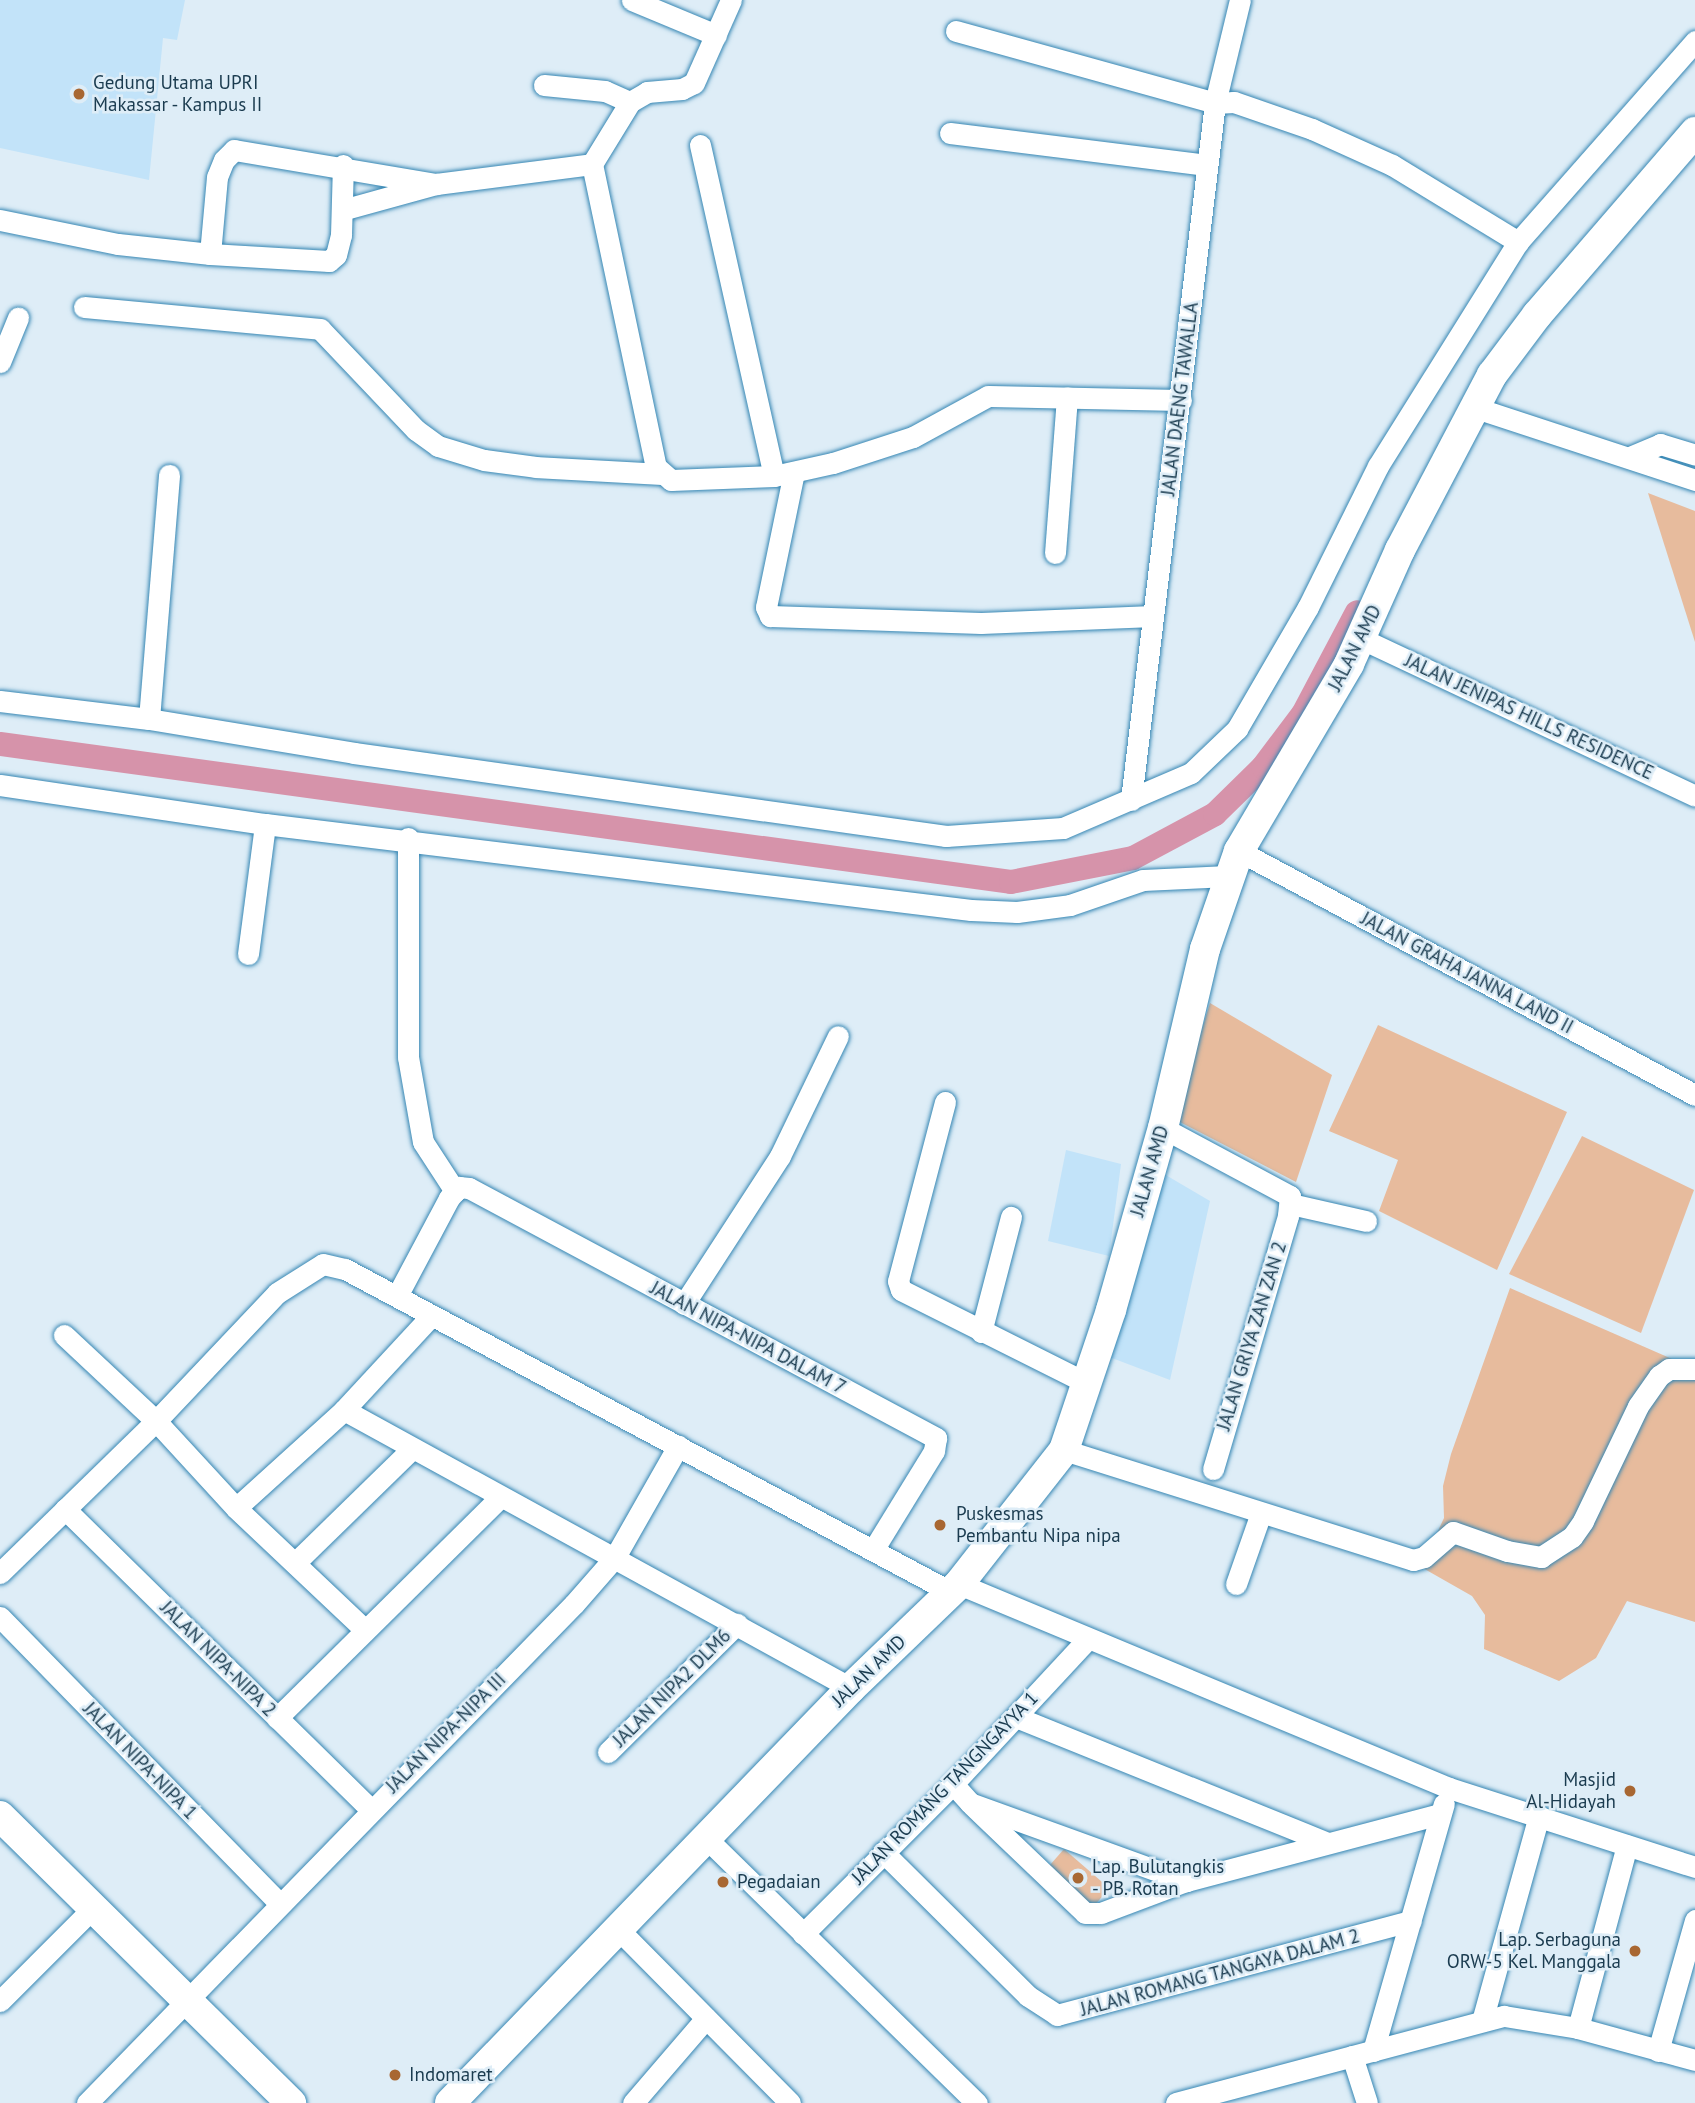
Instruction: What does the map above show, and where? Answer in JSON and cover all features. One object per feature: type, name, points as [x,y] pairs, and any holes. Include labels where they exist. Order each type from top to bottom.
[{"type":"street","points":[[632,0],[716,35]]},
{"type":"street","points":[[661,474],[656,467],[593,164],[630,102],[653,90],[690,88],[731,0]]},
{"type":"street","name":"JALAN DAENG TAWALLA","points":[[1130,800],[1181,400],[1215,103],[1240,0]]},
{"type":"street","points":[[956,31],[1215,103],[1234,102],[1287,121],[1380,160],[1453,199],[1518,242]]},
{"type":"street","points":[[0,701],[149,719],[354,753],[946,836],[1063,828],[1191,773],[1237,729],[1308,607],[1378,466],[1518,242],[1695,41]]},
{"type":"street","points":[[544,85],[604,90],[630,102]]},
{"type":"street","points":[[950,132],[1207,166]]},
{"type":"street","name":"JALAN AMD","points":[[450,2103],[851,1688],[955,1588],[1064,1450],[1089,1384],[1163,1128],[1205,949],[1233,864],[1362,639],[1400,550],[1473,407],[1537,315],[1695,132]]},
{"type":"street","points":[[700,145],[784,474],[766,607],[770,616],[981,623],[1153,616]]},
{"type":"street","points":[[210,254],[218,177],[230,153],[241,150],[343,165],[436,184]]},
{"type":"street","points":[[342,211],[436,184],[593,164]]},
{"type":"street","points":[[0,220],[118,244],[210,254],[330,261],[338,250],[343,165]]},
{"type":"street","points":[[84,307],[320,328],[416,430],[438,446],[484,460],[536,467],[661,474],[689,482],[784,474],[913,437],[988,396],[1181,400]]},
{"type":"street","points":[[0,362],[18,318]]},
{"type":"street","points":[[1055,553],[1068,397]]},
{"type":"street","points":[[1473,407],[1695,480]]},
{"type":"street","points":[[1630,457],[1660,444],[1695,455]]},
{"type":"street","points":[[149,719],[169,475]]},
{"type":"street","name":"JALAN JENIPAS HILLS RESIDENCE","points":[[1362,639],[1695,796]]},
{"type":"street","points":[[0,785],[265,824],[408,838],[971,910],[1017,912],[1070,905],[1143,880],[1233,864]]},
{"type":"street","points":[[248,954],[265,824]]},
{"type":"street","points":[[397,1296],[452,1195],[423,1142],[408,1057],[408,838]]},
{"type":"street","name":"JALAN GRAHA JANNA LAND II","points":[[1233,864],[1695,1095]]},
{"type":"street","points":[[684,1304],[780,1156],[838,1036]]},
{"type":"street","points":[[945,1102],[898,1281],[903,1293],[1089,1384]]},
{"type":"street","points":[[1163,1128],[1279,1187],[1290,1196],[1291,1204],[1366,1221]]},
{"type":"street","name":"JALAN NIPA-NIPA DALAM 7","points":[[452,1195],[469,1188],[936,1438],[934,1451],[873,1549]]},
{"type":"street","name":"JALAN GRIYA ZAN ZAN 2","points":[[1213,1469],[1291,1204]]},
{"type":"street","points":[[981,1332],[1011,1217]]},
{"type":"street","points":[[0,1573],[156,1421],[277,1293],[316,1266],[335,1265],[873,1549],[955,1588],[1449,1788],[1695,1867]]},
{"type":"street","points":[[236,1508],[344,1410],[432,1315]]},
{"type":"street","points":[[64,1335],[156,1421],[236,1508],[364,1629]]},
{"type":"street","points":[[1064,1450],[1415,1560],[1452,1532],[1507,1551],[1547,1556],[1572,1537],[1583,1521],[1638,1406],[1659,1376],[1669,1369],[1695,1368]]},
{"type":"street","points":[[344,1410],[499,1498],[615,1557],[851,1688]]},
{"type":"street","name":"JALAN NIPA-NIPA III","points":[[87,2103],[189,2003],[370,1809],[615,1557],[678,1446]]},
{"type":"street","points":[[295,1563],[412,1449]]},
{"type":"street","points":[[277,1718],[499,1498]]},
{"type":"street","name":"JALAN NIPA-NIPA 2","points":[[65,1509],[370,1809]]},
{"type":"street","points":[[1236,1584],[1261,1513]]},
{"type":"street","name":"JALAN NIPA-NIPA 1","points":[[0,1618],[280,1904]]},
{"type":"street","name":"JALAN NIPA2 DLM6","points":[[608,1752],[737,1624]]},
{"type":"street","name":"JALAN ROMANG TANGNGAYYA 1","points":[[803,1934],[953,1784],[1086,1641]]},
{"type":"street","points":[[1016,1717],[1326,1842]]},
{"type":"street","points":[[953,1784],[1085,1913],[1101,1913],[1186,1881],[1440,1814]]},
{"type":"street","points":[[1373,2051],[1449,1788]]},
{"type":"street","points":[[970,1802],[1186,1881]]},
{"type":"street","points":[[0,1816],[291,2103]]},
{"type":"street","points":[[1482,2021],[1539,1816]]},
{"type":"street","points":[[706,1838],[977,2103]]},
{"type":"street","points":[[1578,2028],[1627,1845]]},
{"type":"street","name":"JALAN ROMANG TANGAYA DALAM 2","points":[[883,1852],[1028,1996],[1057,2015],[1410,1921]]},
{"type":"street","points":[[2,1995],[92,1909]]},
{"type":"street","points":[[1658,2051],[1695,1920]]},
{"type":"street","points":[[617,1928],[790,2103]]},
{"type":"street","points":[[1176,2103],[1482,2021],[1524,2016],[1695,2060]]},
{"type":"street","points":[[633,2103],[706,2018]]},
{"type":"street","points":[[1352,2056],[1367,2103]]},
{"type":"shaded area","name":"Gedung Utama UPRI Makassar - Kampus II","points":[[0,0],[185,0],[177,40],[163,38],[149,180],[0,148]]},
{"type":"shaded area","points":[[1648,493],[1695,511],[1695,642]]},
{"type":"shaded area","points":[[1210,1003],[1332,1075],[1296,1182],[1174,1119]]},
{"type":"shaded area","points":[[1378,1025],[1567,1112],[1497,1270],[1379,1211],[1398,1160],[1329,1131]]},
{"type":"shaded area","points":[[1582,1136],[1694,1190],[1641,1333],[1509,1274]]},
{"type":"shaded area","points":[[1066,1150],[1121,1164],[1109,1256],[1048,1241]]},
{"type":"shaded area","points":[[1164,1174],[1210,1201],[1170,1380],[1104,1355]]},
{"type":"shaded area","points":[[1510,1288],[1695,1369],[1695,1622],[1627,1601],[1596,1658],[1559,1681],[1484,1649],[1485,1615],[1472,1596],[1421,1567],[1444,1518],[1443,1486],[1451,1454]]},
{"type":"shaded area","name":"Lap. Bulutangkis - PB. Rotan","points":[[1064,1849],[1109,1888],[1092,1908],[1047,1869]]},
{"type":"waterway","points":[[0,744],[1011,882],[1133,858],[1215,814],[1263,767],[1303,714],[1357,612]]},
{"type":"place","name":"Gedung Utama UPRI Makassar - Kampus II","points":[[79,94]]},
{"type":"place","name":"Puskesmas Pembantu Nipa nipa","points":[[940,1525]]},
{"type":"place","name":"Masjid Al-Hidayah","points":[[1630,1791]]},
{"type":"place","name":"Lap. Bulutangkis - PB. Rotan","points":[[1078,1878]]},
{"type":"place","name":"Pegadaian","points":[[723,1882]]},
{"type":"place","name":"Lap. Serbaguna ORW-5 Kel. Manggala","points":[[1635,1951]]},
{"type":"place","name":"Indomaret","points":[[395,2075]]}]
